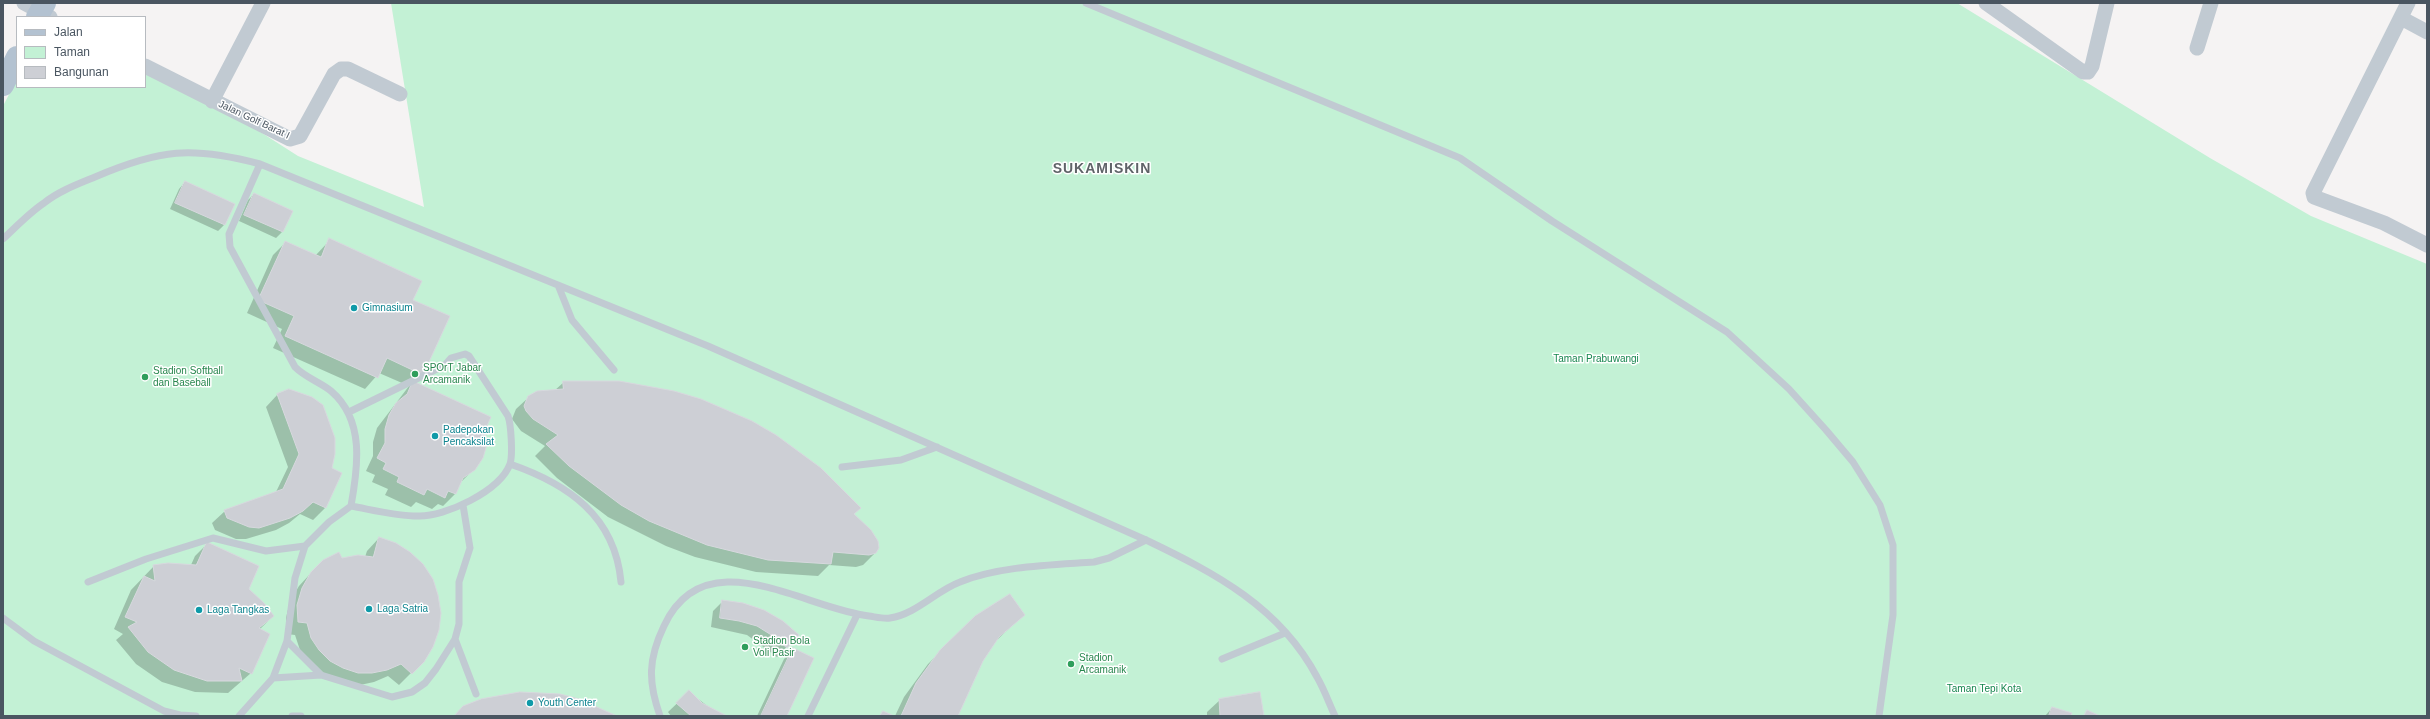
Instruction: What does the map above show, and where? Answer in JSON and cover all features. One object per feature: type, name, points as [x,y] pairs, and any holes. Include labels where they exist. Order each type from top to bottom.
[{"type":"main road","points":[[3,85],[16,59]]},
{"type":"street","points":[[212,101],[263,3]]},
{"type":"street","points":[[1986,3],[2083,72],[2088,72],[2092,66],[2107,3]]},
{"type":"street","points":[[2197,48],[2211,3]]},
{"type":"street","points":[[2408,3],[2313,193],[2314,197],[2384,223],[2427,246]]},
{"type":"street","points":[[2401,18],[2427,32]]},
{"type":"street","name":"Jalan Golf Barat I","points":[[146,67],[290,139],[300,136],[334,74],[341,69],[348,69],[400,94]]},
{"type":"lane","points":[[1086,3],[1460,158],[1552,221],[1727,332],[1789,389],[1826,430],[1852,462],[1880,505],[1893,545],[1893,615],[1879,716]]},
{"type":"lane","points":[[3,239],[44,202],[71,187],[122,165],[156,154],[188,152],[211,153],[260,164],[708,346],[1146,540],[1207,569],[1243,592],[1285,633],[1300,650],[1317,676],[1335,716]]},
{"type":"lane","points":[[260,164],[229,234],[230,247],[295,367],[303,374],[330,390],[349,412],[358,456],[351,506]]},
{"type":"lane","points":[[558,285],[572,320],[614,370]]},
{"type":"lane","points":[[239,716],[273,678],[287,641],[295,578],[305,546],[329,522],[351,506],[418,516],[438,514],[462,505],[493,484],[510,464],[511,425],[508,416],[469,356],[465,354],[451,358],[445,365],[349,412]]},
{"type":"lane","points":[[842,467],[901,460],[937,447]]},
{"type":"lane","points":[[510,464],[537,473],[556,483],[588,508],[610,536],[620,564],[621,582]]},
{"type":"lane","points":[[273,678],[320,675],[392,697],[402,696],[412,692],[425,683],[436,669],[454,639],[460,618],[459,582],[470,548],[462,505]]},
{"type":"lane","points":[[88,582],[146,558],[213,538],[266,551],[305,546]]},
{"type":"lane","points":[[660,716],[653,693],[652,656],[669,615],[679,600],[693,591],[720,582],[740,581],[760,585],[857,614],[890,618],[903,615],[958,582],[976,576],[994,572],[1094,562],[1109,558],[1146,540]]},
{"type":"lane","points":[[808,716],[857,614]]},
{"type":"lane","points":[[3,618],[15,630],[34,641],[164,711],[180,715],[196,716]]},
{"type":"lane","points":[[1222,659],[1285,633]]},
{"type":"lane","points":[[454,639],[476,694]]},
{"type":"lane","points":[[287,641],[320,675]]},
{"type":"lane","points":[[292,716],[300,716]]},
{"type":"green space","name":"Taman Prabuwangi","points":[[391,3],[1957,3],[2210,158],[2311,216],[2427,264],[2427,716],[3,716],[3,106],[16,81],[16,88],[146,88],[146,71],[212,101],[298,156],[424,207]]},
{"type":"building","points":[[185,181],[235,204],[225,225],[175,203]]},
{"type":"building","points":[[254,193],[293,211],[283,232],[244,215]]},
{"type":"building","name":"Gimnasium","points":[[329,238],[422,281],[413,300],[450,316],[423,375],[387,358],[378,378],[285,336],[294,316],[258,300],[285,241],[321,257]]},
{"type":"building","name":"Padepokan Pencaksilat","points":[[413,381],[491,417],[485,430],[487,444],[483,458],[475,470],[463,478],[456,494],[448,491],[445,498],[427,489],[424,495],[397,482],[399,477],[383,469],[386,463],[377,458],[385,443],[385,429],[389,415],[396,403],[407,394]]},
{"type":"building","points":[[563,381],[619,381],[674,391],[701,399],[752,421],[776,435],[821,468],[861,508],[854,514],[871,530],[878,541],[879,548],[876,553],[869,555],[833,552],[831,564],[768,560],[707,545],[649,521],[621,505],[569,466],[546,444],[558,435],[533,419],[526,411],[524,406],[528,396],[537,391],[563,389]]},
{"type":"building","points":[[289,389],[312,397],[323,405],[335,438],[335,454],[332,468],[342,473],[326,508],[313,502],[303,511],[290,518],[259,528],[249,527],[227,518],[224,510],[283,489],[299,454],[277,394]]},
{"type":"building","name":"Laga Satria","points":[[379,537],[396,543],[410,552],[423,564],[433,579],[438,595],[441,613],[439,630],[433,647],[424,662],[412,674],[401,664],[387,670],[372,673],[358,673],[343,668],[330,661],[319,650],[311,638],[307,623],[298,622],[297,605],[302,588],[311,572],[323,560],[339,552],[342,558],[358,555],[373,557]]},
{"type":"building","name":"Laga Tangkas","points":[[207,542],[259,566],[249,589],[264,603],[274,616],[259,628],[270,634],[252,674],[239,668],[242,681],[207,681],[174,670],[148,652],[128,627],[137,622],[125,617],[144,576],[155,581],[153,565],[168,563],[196,565]]},
{"type":"building","points":[[1010,594],[1025,615],[999,637],[983,661],[958,716],[901,716],[916,683],[940,650],[975,616]]},
{"type":"building","points":[[722,600],[743,603],[764,610],[783,621],[799,635],[787,648],[773,636],[757,626],[720,618]]},
{"type":"building","points":[[793,648],[814,658],[787,716],[761,716]]},
{"type":"building","points":[[689,690],[702,703],[727,716],[691,716],[676,703]]},
{"type":"building","name":"Youth Center","points":[[520,692],[560,694],[579,699],[617,716],[454,716],[463,706],[481,699]]},
{"type":"building","points":[[1260,692],[1264,716],[1220,716],[1219,699]]},
{"type":"building","points":[[2052,707],[2072,713],[2071,716],[2049,716]]},
{"type":"building","points":[[2087,710],[2100,716],[2084,716]]},
{"type":"building","points":[[883,711],[894,716],[880,716]]},
{"type":"place","name":"Gimnasium","points":[[354,308]]},
{"type":"place","name":"SPOrT Jabar Arcamanik","points":[[415,374]]},
{"type":"place","name":"Stadion Softball dan Baseball","points":[[145,377]]},
{"type":"place","name":"Padepokan Pencaksilat","points":[[435,436]]},
{"type":"place","name":"Laga Satria","points":[[369,609]]},
{"type":"place","name":"Laga Tangkas","points":[[199,610]]},
{"type":"place","name":"Stadion Bola Voli Pasir","points":[[745,647]]},
{"type":"place","name":"Stadion Arcamanik","points":[[1071,664]]},
{"type":"place","name":"Youth Center","points":[[530,703]]},
{"type":"district","name":"SUKAMISKIN","points":[[1102,169]]},
{"type":"park label","name":"Taman Tepi Kota","points":[[1984,689]]}]
